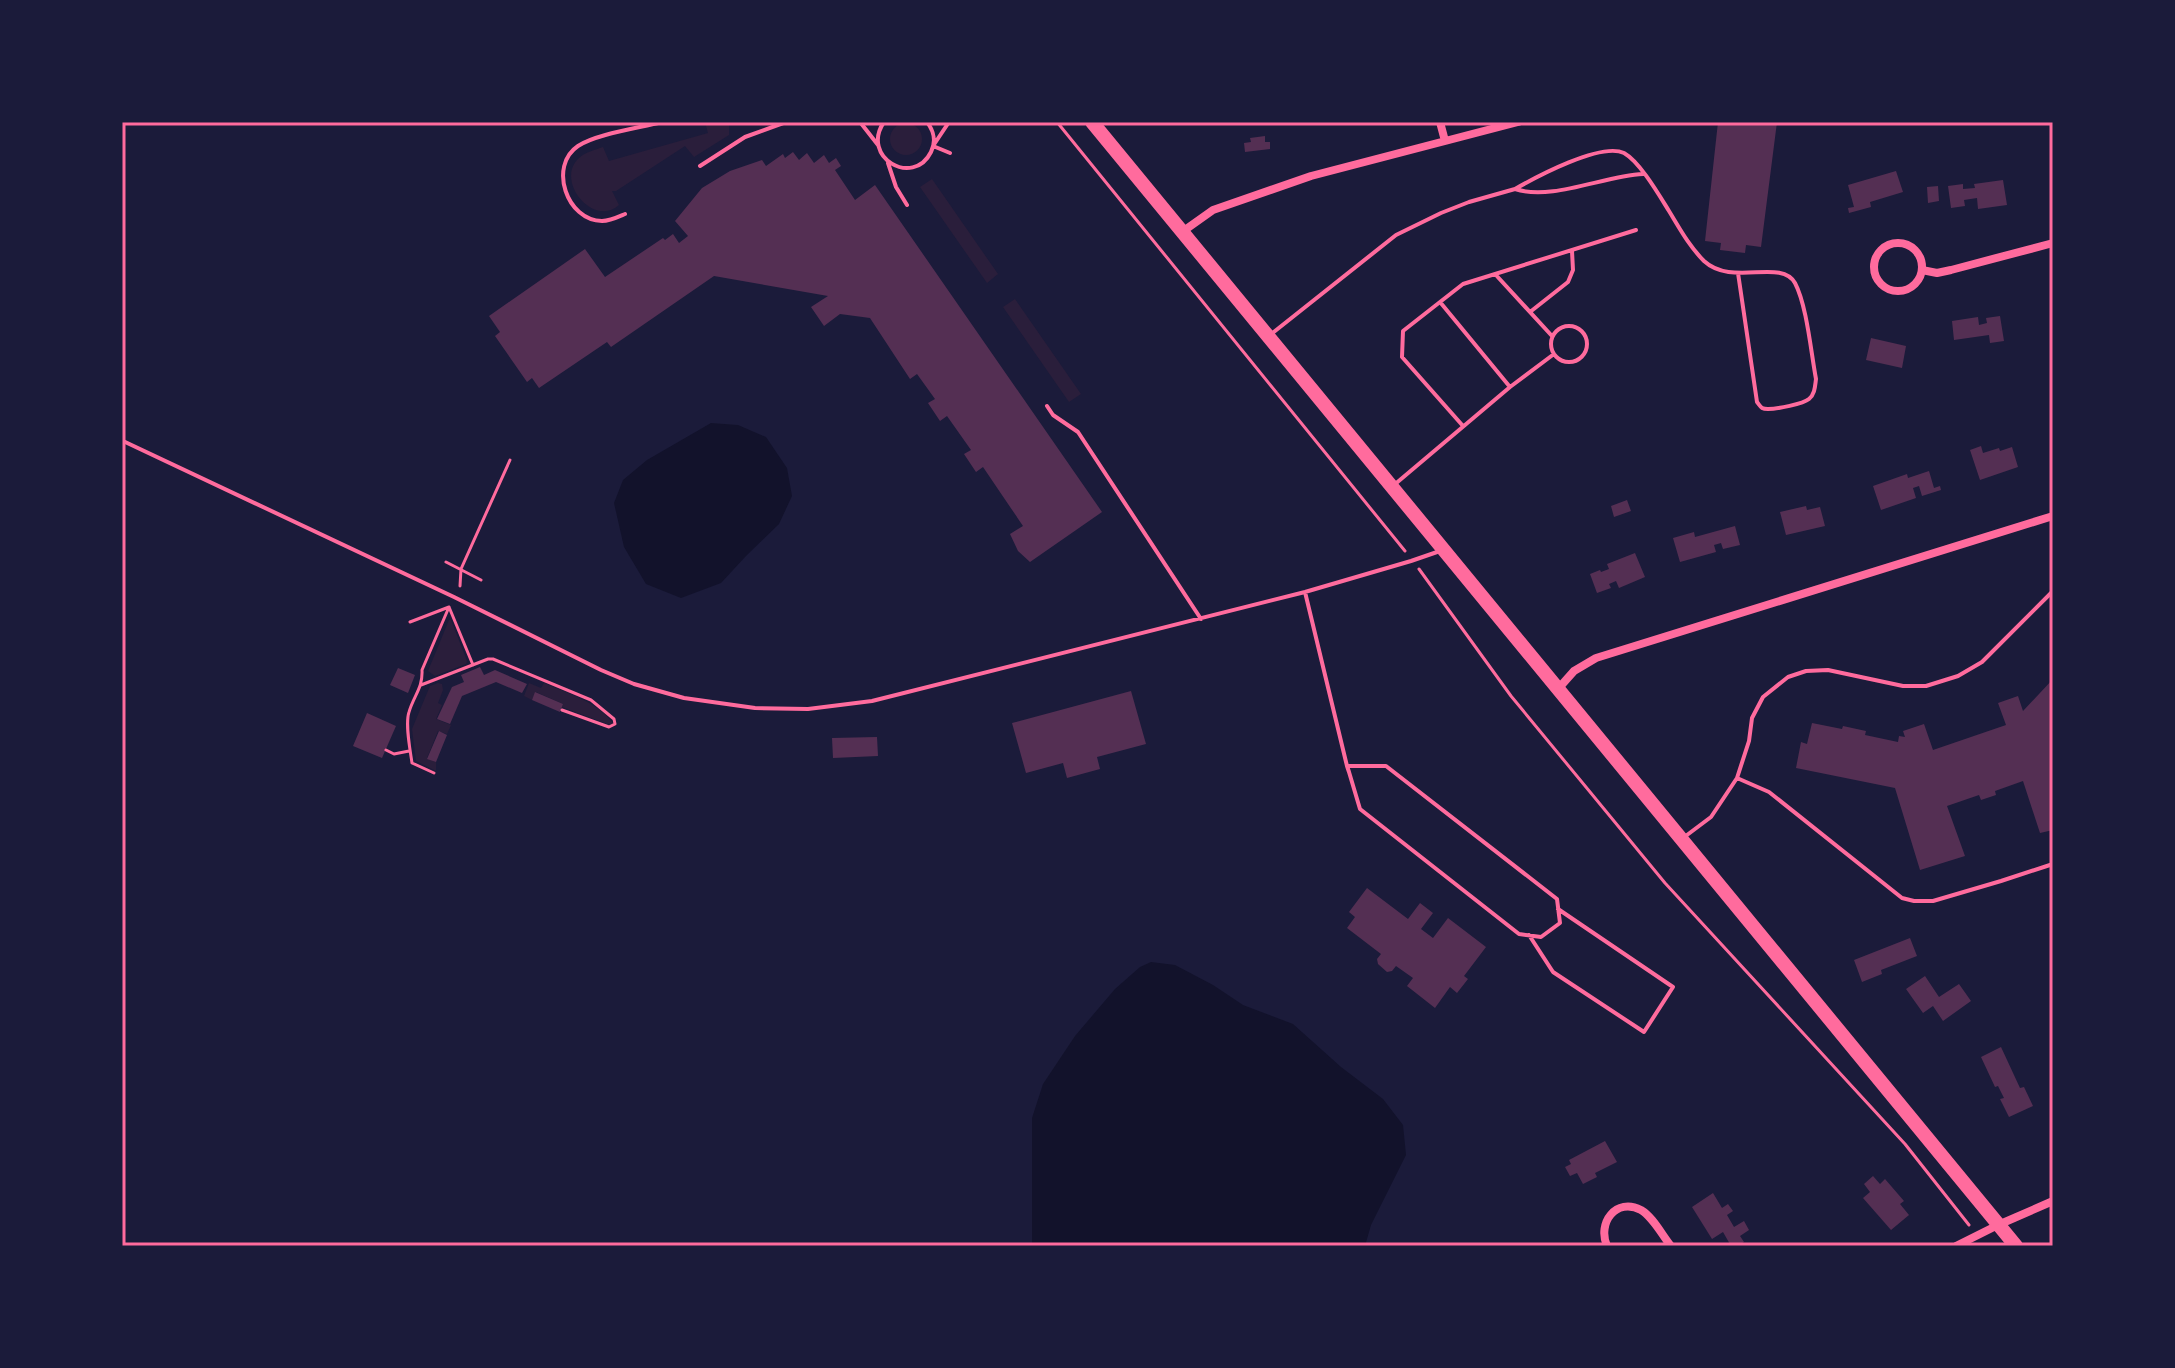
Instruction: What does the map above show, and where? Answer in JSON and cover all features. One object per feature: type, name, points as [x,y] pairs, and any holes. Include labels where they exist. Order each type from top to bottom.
[{"type":"main road","points":[[1092,122],[2016,1246]]},
{"type":"street","points":[[1440,122],[1445,141]]},
{"type":"street","points":[[1182,232],[1213,210],[1311,176],[1518,122]]},
{"type":"street","points":[[1902,243],[1916,251],[1922,270],[1912,288],[1892,291],[1879,283],[1874,273],[1874,263],[1882,249],[1902,243]]},
{"type":"street","points":[[1922,270],[1943,272],[2053,243]]},
{"type":"street","points":[[1558,689],[1574,671],[1596,658],[2053,516]]},
{"type":"street","points":[[1956,1246],[2053,1201]]},
{"type":"street","points":[[1607,1246],[1605,1223],[1613,1213],[1626,1208],[1639,1209],[1646,1214],[1668,1243],[1656,1246]]},
{"type":"lane","points":[[625,214],[602,221],[578,210],[563,186],[564,163],[580,145],[662,122]]},
{"type":"lane","points":[[700,166],[745,137],[786,122]]},
{"type":"lane","points":[[860,122],[878,145]]},
{"type":"lane","points":[[884,122],[877,137],[881,154],[896,166],[905,168],[915,167],[930,155],[934,136],[927,122]]},
{"type":"lane","points":[[933,146],[949,122]]},
{"type":"lane","points":[[933,146],[950,153]]},
{"type":"lane","points":[[1268,337],[1396,235],[1469,202],[1515,189],[1544,172],[1588,156],[1617,151],[1626,154],[1643,174],[1660,196],[1685,240],[1707,264],[1728,274],[1738,273],[1780,272],[1787,274],[1795,283],[1816,379],[1815,390],[1809,399],[1768,409],[1757,402],[1738,273]]},
{"type":"lane","points":[[888,161],[896,187],[907,205]]},
{"type":"lane","points":[[1515,189],[1542,194],[1611,177],[1643,174]]},
{"type":"lane","points":[[1463,426],[1402,357],[1403,331],[1463,284],[1636,230]]},
{"type":"lane","points":[[1530,312],[1568,282],[1573,270],[1572,251]]},
{"type":"lane","points":[[1495,274],[1552,336],[1554,354],[1564,361],[1575,360],[1584,353],[1587,342],[1581,331],[1571,326],[1560,328],[1552,336]]},
{"type":"lane","points":[[1440,302],[1510,387]]},
{"type":"lane","points":[[1392,486],[1554,354]]},
{"type":"lane","points":[[1047,406],[1053,415],[1078,432],[1201,619]]},
{"type":"lane","points":[[122,442],[454,597],[621,679],[658,692],[755,708],[798,709],[872,701],[1305,592],[1443,550]]},
{"type":"lane","points":[[1681,839],[1711,817],[1737,778],[1749,741],[1752,718],[1763,697],[1788,677],[1806,671],[1828,670],[1903,686],[1926,686],[1958,676],[1982,662],[2053,591]]},
{"type":"lane","points":[[1305,592],[1347,766],[1360,809],[1519,934],[1541,937],[1560,923],[1557,899],[1386,766],[1347,766]]},
{"type":"lane","points":[[1737,778],[1769,792],[1902,898],[1933,901],[2053,864]]},
{"type":"lane","points":[[1529,935],[1553,972],[1644,1032],[1673,987],[1558,909]]},
{"type":"path","points":[[1057,122],[1413,561],[1511,696],[1665,883],[1905,1144],[1977,1236]]},
{"type":"path","points":[[459,587],[461,569],[510,460]]},
{"type":"path","points":[[446,562],[481,580]]},
{"type":"path","points":[[410,622],[449,607]]},
{"type":"path","points":[[449,607],[473,665]]},
{"type":"path","points":[[434,773],[412,763],[408,714],[423,681],[422,670],[449,607]]},
{"type":"path","points":[[421,685],[488,659],[497,660],[591,700],[614,719],[615,724],[609,727],[562,710]]},
{"type":"path","points":[[386,750],[394,754],[410,751]]},
{"type":"shaded area","points":[[705,122],[729,122],[729,135],[694,157],[685,146],[612,191],[619,205],[609,211],[599,211],[589,206],[574,189],[571,178],[573,168],[584,154],[603,147],[609,161],[708,133]]},
{"type":"shaded area","points":[[906,123],[918,127],[922,139],[918,151],[906,155],[894,151],[890,139],[894,127]]},
{"type":"shaded area","points":[[932,179],[998,274],[987,283],[920,187]]},
{"type":"shaded area","points":[[1015,299],[1081,394],[1069,402],[1003,307]]},
{"type":"shaded area","points":[[711,423],[738,425],[766,437],[787,468],[792,496],[779,524],[721,583],[681,598],[646,584],[624,547],[614,503],[623,480],[647,460]]},
{"type":"shaded area","points":[[449,620],[467,661],[435,676],[428,671]]},
{"type":"shaded area","points":[[529,683],[541,688],[544,683],[582,699],[599,709],[613,723],[610,725],[562,707],[563,704],[536,692],[532,700],[524,696]]},
{"type":"shaded area","points":[[442,684],[443,690],[438,703],[442,705],[436,719],[451,725],[447,734],[438,731],[427,758],[436,762],[436,771],[416,761],[412,729],[430,686]]},
{"type":"shaded area","points":[[1151,962],[1175,965],[1243,1005],[1293,1024],[1383,1099],[1403,1125],[1406,1155],[1371,1225],[1365,1246],[1032,1246],[1032,1118],[1043,1084],[1075,1036],[1115,989],[1140,967]]},
{"type":"building","points":[[1718,122],[1777,122],[1761,247],[1746,245],[1745,253],[1720,250],[1721,243],[1705,241]]},
{"type":"building","points":[[1265,136],[1265,142],[1270,142],[1270,149],[1245,152],[1244,143],[1251,142],[1250,138]]},
{"type":"building","points":[[793,152],[799,160],[807,153],[814,163],[824,155],[829,163],[836,158],[841,166],[835,170],[855,200],[875,185],[1102,512],[1030,562],[1018,551],[1010,534],[1023,526],[983,467],[976,472],[964,454],[971,450],[947,416],[940,421],[928,403],[935,399],[917,374],[910,379],[870,318],[840,314],[824,326],[811,307],[828,296],[714,276],[611,347],[607,342],[539,388],[532,378],[527,382],[495,336],[500,332],[489,316],[585,249],[605,277],[663,238],[665,240],[673,234],[679,243],[688,236],[675,221],[702,188],[730,171],[762,160],[766,166],[783,154],[785,158]]},
{"type":"building","points":[[1896,171],[1903,192],[1870,202],[1871,207],[1849,213],[1848,208],[1854,207],[1848,185]]},
{"type":"building","points":[[2003,180],[2007,205],[1978,209],[1977,198],[1964,200],[1965,206],[1951,208],[1948,186],[1963,184],[1963,189],[1975,188],[1974,184]]},
{"type":"building","points":[[1938,186],[1939,201],[1928,203],[1927,187]]},
{"type":"building","points":[[2000,316],[2004,341],[1990,343],[1989,335],[1954,340],[1952,321],[1978,317],[1979,325],[1987,323],[1986,318]]},
{"type":"building","points":[[1871,338],[1906,346],[1902,368],[1866,360]]},
{"type":"building","points":[[1981,446],[1983,453],[2012,447],[2018,467],[1980,480],[1970,450]]},
{"type":"building","points":[[1929,471],[1934,488],[1940,486],[1941,490],[1922,496],[1919,486],[1913,488],[1916,498],[1881,510],[1873,486],[1907,474],[1908,478]]},
{"type":"building","points":[[1627,500],[1631,511],[1614,517],[1611,506]]},
{"type":"building","points":[[1806,506],[1807,510],[1820,507],[1825,526],[1786,535],[1780,512]]},
{"type":"building","points":[[1735,526],[1740,545],[1723,549],[1721,543],[1714,545],[1716,552],[1680,562],[1673,538],[1694,532],[1695,537]]},
{"type":"building","points":[[1635,553],[1645,577],[1619,588],[1616,581],[1609,584],[1611,588],[1597,593],[1590,574],[1609,569],[1607,564]]},
{"type":"building","points":[[480,667],[484,675],[495,670],[527,684],[522,693],[496,682],[462,696],[450,724],[437,719],[452,687],[464,682],[461,675]]},
{"type":"building","points":[[398,668],[415,675],[408,693],[390,685]]},
{"type":"building","points":[[2053,679],[2053,830],[2040,833],[2023,781],[1995,791],[1996,795],[1981,800],[1979,795],[1947,806],[1965,856],[1920,870],[1895,788],[1796,768],[1801,742],[1807,744],[1812,723],[1866,731],[1865,735],[1898,742],[1899,736],[1905,737],[1903,731],[1924,724],[1933,750],[2006,725],[1998,703],[2018,696],[2023,711]]},
{"type":"building","points":[[1131,691],[1146,744],[1097,757],[1100,769],[1067,778],[1063,763],[1026,773],[1012,723]]},
{"type":"building","points":[[535,692],[563,704],[560,712],[532,700]]},
{"type":"building","points":[[367,713],[396,726],[382,758],[353,746]]},
{"type":"building","points":[[439,731],[447,735],[436,762],[427,759]]},
{"type":"building","points":[[877,737],[878,756],[833,758],[832,738]]},
{"type":"building","points":[[1367,888],[1408,919],[1420,903],[1433,913],[1421,929],[1433,938],[1448,918],[1486,947],[1464,976],[1468,979],[1457,993],[1450,987],[1435,1008],[1407,986],[1413,978],[1396,966],[1387,972],[1378,964],[1381,954],[1347,928],[1355,917],[1349,912]]},
{"type":"building","points":[[1910,938],[1917,956],[1881,970],[1882,974],[1862,982],[1854,960]]},
{"type":"building","points":[[1925,976],[1939,997],[1959,984],[1971,1001],[1943,1021],[1933,1006],[1923,1013],[1906,989]]},
{"type":"building","points":[[2001,1047],[2020,1088],[2024,1087],[2033,1106],[2009,1117],[2000,1099],[2004,1098],[1998,1086],[1995,1087],[1981,1057]]},
{"type":"building","points":[[1605,1141],[1617,1162],[1595,1173],[1597,1177],[1583,1184],[1577,1173],[1570,1176],[1565,1167],[1571,1164],[1569,1160]]},
{"type":"building","points":[[1873,1176],[1880,1184],[1885,1179],[1904,1201],[1900,1204],[1909,1215],[1891,1230],[1863,1198],[1870,1192],[1864,1184]]},
{"type":"building","points":[[1713,1193],[1722,1208],[1728,1204],[1733,1211],[1727,1215],[1734,1227],[1744,1221],[1749,1230],[1740,1236],[1744,1242],[1738,1246],[1731,1246],[1723,1232],[1712,1239],[1692,1207]]}]
